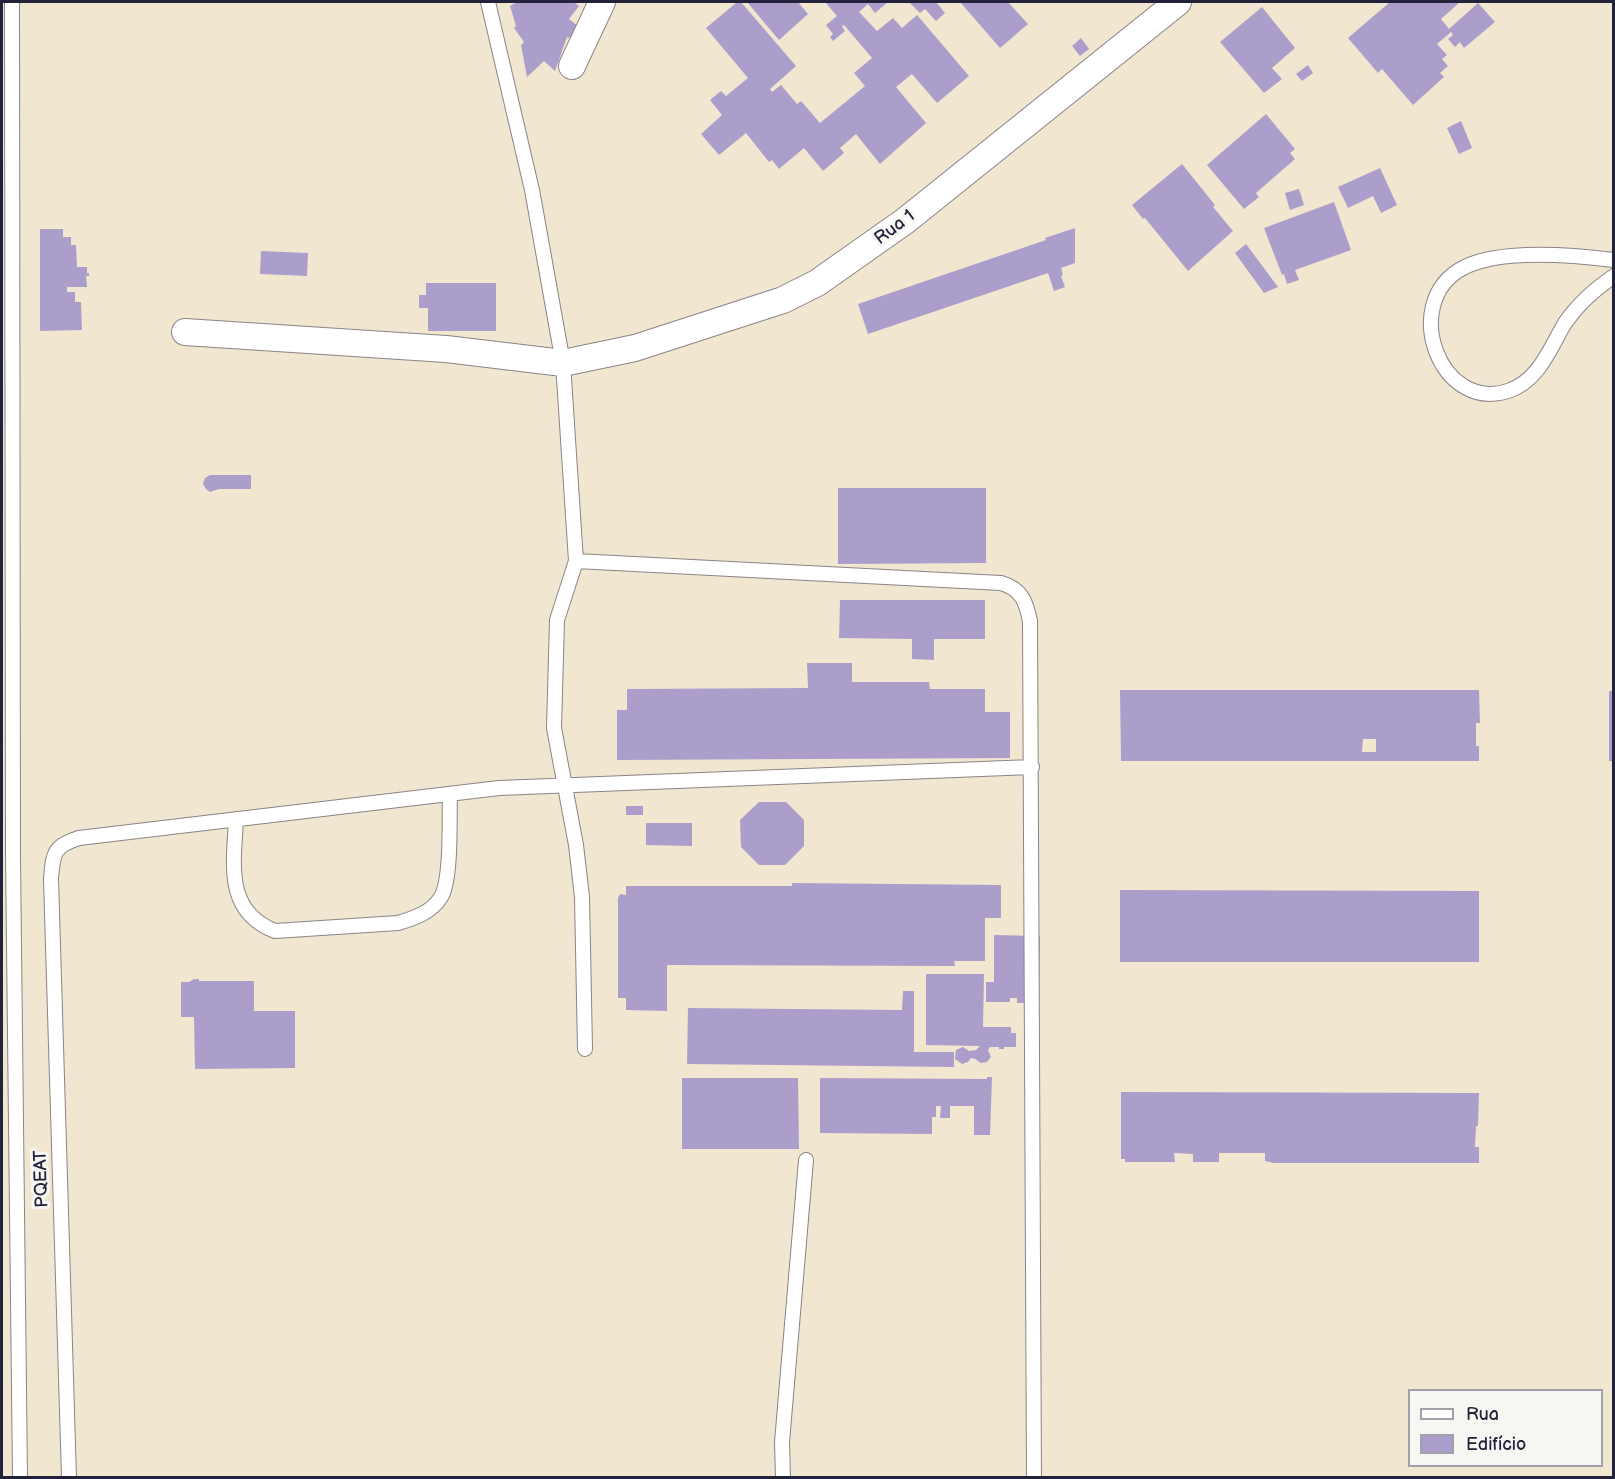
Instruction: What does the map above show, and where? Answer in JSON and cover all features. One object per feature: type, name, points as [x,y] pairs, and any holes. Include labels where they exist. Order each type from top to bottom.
[{"type":"street","points":[[573,66],[602,2]]},
{"type":"street","name":"Rua 1","points":[[185,332],[446,349],[564,363],[635,348],[783,300],[817,283],[906,221],[1178,2]]},
{"type":"lane","name":"PQEAT","points":[[12,2],[7,857],[20,1478]]},
{"type":"lane","points":[[488,2],[532,190],[564,363],[576,561],[557,620],[554,728],[576,845],[582,897],[585,1049]]},
{"type":"lane","points":[[1614,260],[1546,254],[1486,259],[1461,269],[1439,288],[1431,311],[1431,335],[1438,356],[1451,375],[1469,390],[1487,394],[1508,391],[1528,381],[1547,357],[1566,322],[1593,289],[1614,276]]},
{"type":"lane","points":[[576,561],[1001,583],[1018,590],[1026,603],[1030,621],[1032,768],[1034,1478]]},
{"type":"lane","name":"PQEAT","points":[[69,1478],[51,879],[53,856],[57,848],[67,841],[79,838],[499,788],[1032,768]]},
{"type":"lane","points":[[236,819],[235,886],[240,902],[260,925],[275,930],[398,923],[416,918],[431,908],[442,896],[447,880],[450,794]]},
{"type":"lane","points":[[783,1478],[782,1442],[806,1160]]},
{"type":"building","points":[[517,2],[574,2],[579,6],[569,19],[578,26],[569,38],[567,37],[555,71],[544,61],[527,77],[521,45],[524,42],[514,28],[516,26],[510,6]]},
{"type":"building","points":[[737,2],[741,2],[796,66],[770,89],[772,92],[781,85],[797,104],[801,101],[820,123],[865,86],[854,73],[872,58],[844,25],[842,26],[845,31],[833,41],[830,37],[833,34],[826,25],[837,16],[825,2],[888,2],[875,13],[868,4],[859,12],[877,31],[893,18],[902,28],[917,15],[969,76],[937,103],[912,74],[896,87],[926,123],[880,164],[856,134],[840,148],[844,153],[823,171],[804,148],[779,169],[772,160],[769,162],[746,133],[719,155],[701,134],[722,115],[710,100],[721,91],[726,96],[748,78],[706,28]]},
{"type":"building","points":[[747,2],[798,2],[808,14],[779,40]]},
{"type":"building","points":[[909,2],[936,2],[945,13],[936,21],[925,9],[920,13]]},
{"type":"building","points":[[960,2],[1008,2],[1028,24],[1000,48]]},
{"type":"building","points":[[1390,2],[1460,2],[1441,19],[1449,29],[1478,3],[1495,22],[1464,48],[1460,42],[1455,47],[1448,39],[1453,35],[1451,32],[1437,44],[1447,55],[1442,59],[1448,66],[1440,73],[1444,77],[1413,105],[1382,69],[1378,73],[1348,38]]},
{"type":"building","points":[[1262,7],[1295,48],[1272,68],[1282,79],[1264,93],[1220,42]]},
{"type":"building","points":[[1081,38],[1089,49],[1080,56],[1072,46]]},
{"type":"building","points":[[1308,65],[1313,73],[1302,81],[1296,74]]},
{"type":"building","points":[[1266,114],[1295,149],[1290,153],[1295,159],[1256,193],[1259,197],[1244,209],[1207,165]]},
{"type":"building","points":[[1461,121],[1472,148],[1459,154],[1447,128]]},
{"type":"building","points":[[1182,164],[1233,231],[1188,271],[1132,205]]},
{"type":"building","points":[[1380,168],[1397,205],[1381,213],[1373,196],[1348,208],[1338,187]]},
{"type":"building","points":[[1299,189],[1304,205],[1290,210],[1285,193]]},
{"type":"building","points":[[1334,202],[1351,250],[1295,270],[1299,280],[1287,284],[1264,228]]},
{"type":"building","points":[[1075,228],[1075,263],[1061,268],[1065,287],[1054,291],[1048,273],[868,334],[858,304]]},
{"type":"building","points":[[40,229],[63,229],[63,237],[71,237],[71,245],[76,245],[77,267],[87,267],[89,276],[86,276],[87,287],[67,287],[67,292],[75,292],[75,302],[81,302],[82,330],[40,331]]},
{"type":"building","points":[[1246,244],[1278,287],[1264,293],[1235,253]]},
{"type":"building","points":[[261,251],[308,253],[307,276],[260,274]]},
{"type":"building","points":[[426,283],[496,283],[496,331],[428,331],[428,308],[419,308],[419,295],[426,295]]},
{"type":"building","points":[[210,475],[251,475],[251,489],[219,489],[210,492],[203,484],[205,478]]},
{"type":"building","points":[[838,488],[986,488],[986,563],[838,564]]},
{"type":"building","points":[[840,600],[985,600],[985,639],[934,639],[934,660],[912,659],[912,639],[839,638]]},
{"type":"building","points":[[807,663],[852,663],[852,682],[929,682],[930,689],[985,689],[985,712],[1010,712],[1010,758],[617,760],[617,710],[627,710],[627,689],[808,688]]},
{"type":"building","points":[[1120,690],[1479,690],[1480,723],[1476,723],[1476,746],[1479,746],[1479,761],[1121,761]],"holes":[[[1363,739],[1376,739],[1376,752],[1362,752]]]},
{"type":"building","points":[[1609,691],[1614,691],[1614,761],[1609,761]]},
{"type":"building","points":[[759,802],[786,802],[804,820],[804,846],[785,865],[759,865],[741,847],[740,820]]},
{"type":"building","points":[[626,806],[643,806],[643,815],[626,815]]},
{"type":"building","points":[[646,823],[692,823],[692,846],[646,845]]},
{"type":"building","points":[[792,883],[1001,885],[1001,918],[985,918],[985,961],[954,961],[955,966],[667,965],[667,1011],[626,1010],[626,998],[618,998],[618,898],[620,894],[626,895],[626,886],[792,886]]},
{"type":"building","points":[[1120,890],[1479,891],[1479,962],[1120,962]]},
{"type":"building","points":[[994,935],[1040,936],[1039,1003],[1017,1003],[1017,998],[1010,998],[1010,1002],[986,1002],[986,982],[994,982]]},
{"type":"building","points":[[926,974],[984,974],[983,1027],[1011,1027],[1011,1033],[1016,1033],[1016,1047],[999,1049],[999,1047],[990,1047],[988,1050],[991,1057],[987,1062],[981,1063],[971,1058],[962,1064],[955,1059],[956,1050],[963,1047],[969,1051],[976,1050],[980,1046],[926,1045]]},
{"type":"building","points":[[199,979],[199,981],[254,981],[254,1011],[295,1011],[295,1068],[195,1069],[194,1017],[181,1017],[181,982]]},
{"type":"building","points":[[903,991],[914,991],[914,1052],[954,1052],[954,1067],[687,1064],[688,1008],[902,1010]]},
{"type":"building","points":[[987,1077],[992,1077],[990,1135],[974,1135],[974,1106],[950,1106],[950,1118],[940,1118],[941,1106],[936,1106],[936,1117],[932,1117],[932,1134],[820,1133],[820,1078],[987,1079]]},
{"type":"building","points":[[682,1078],[798,1078],[799,1149],[682,1149]]},
{"type":"building","points":[[1121,1092],[1479,1093],[1475,1147],[1479,1147],[1479,1163],[1274,1163],[1265,1161],[1265,1153],[1219,1153],[1219,1162],[1193,1162],[1193,1154],[1174,1153],[1175,1162],[1125,1162],[1125,1159],[1121,1159]]}]
